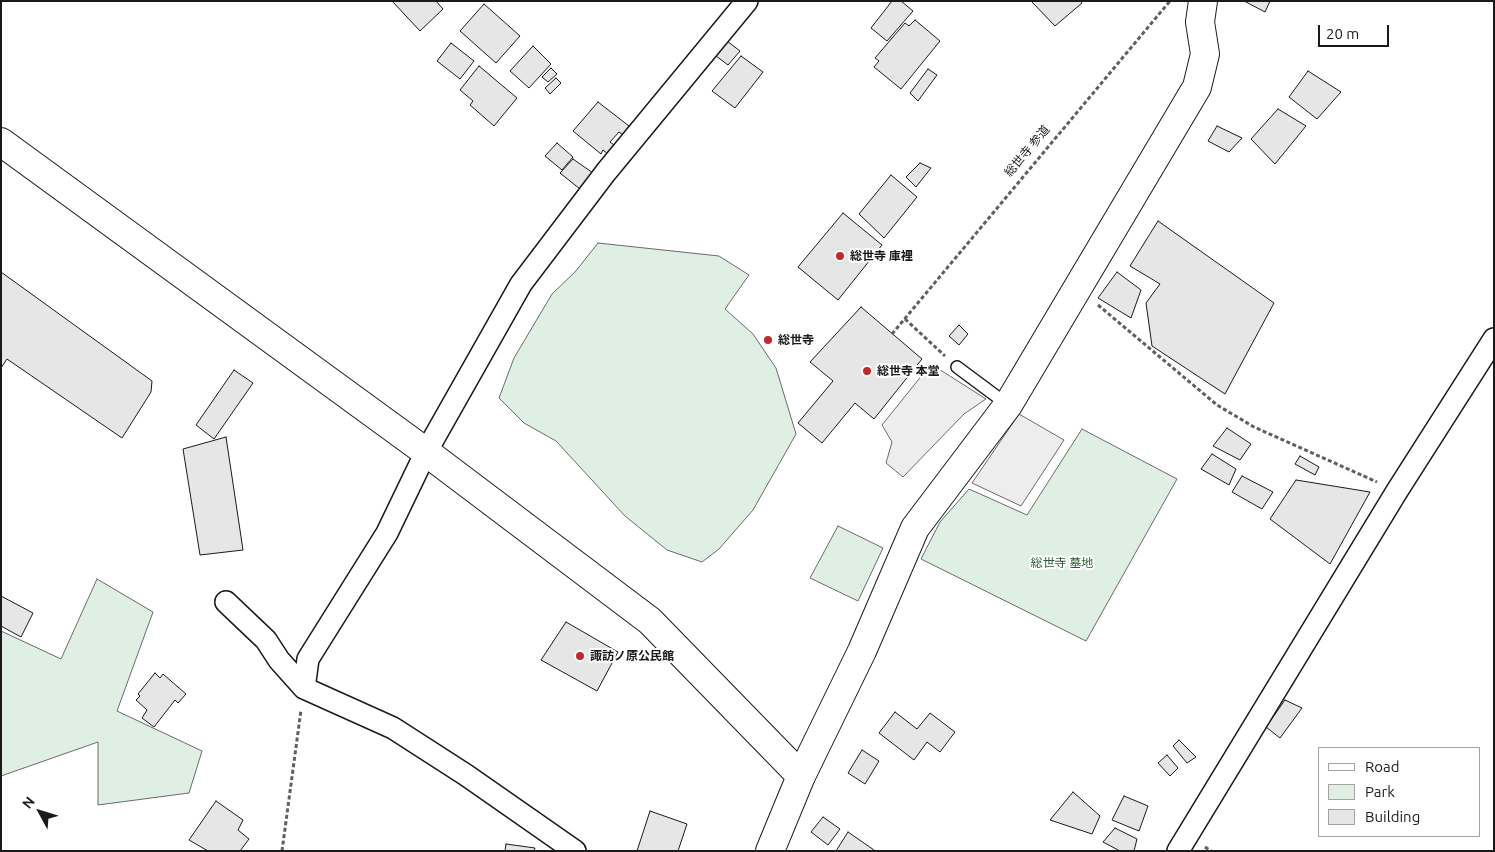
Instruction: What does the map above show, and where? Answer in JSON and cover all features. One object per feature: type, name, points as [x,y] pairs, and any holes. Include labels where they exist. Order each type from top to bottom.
[{"type":"street","points":[[304,688],[308,659],[387,533],[426,452],[521,284],[606,172],[747,1]]},
{"type":"street","points":[[770,851],[801,776],[862,651],[915,528],[1008,405],[1197,87],[1205,54],[1200,22],[1202,1]]},
{"type":"street","points":[[1,142],[426,452],[650,621],[801,776]]},
{"type":"street","points":[[1178,851],[1396,491],[1494,339]]},
{"type":"street","points":[[226,602],[266,640],[279,660],[304,688],[393,728],[466,775],[575,851]]},
{"type":"lane","points":[[957,367],[1008,405]]},
{"type":"path","name":"総世寺 参道","points":[[892,334],[1170,1]]},
{"type":"path","points":[[1078,288],[1217,405],[1254,427],[1396,491]]},
{"type":"path","points":[[905,319],[957,367]]},
{"type":"path","points":[[282,851],[304,688]]},
{"type":"green space","points":[[598,243],[719,256],[749,275],[725,309],[753,334],[776,368],[796,434],[753,510],[719,549],[702,562],[667,550],[625,516],[556,441],[524,423],[499,398],[514,358],[552,294],[575,272]]},
{"type":"green space","name":"総世寺 墓地","points":[[1082,429],[1177,479],[1086,641],[921,559],[940,522],[969,489],[1027,515]]},
{"type":"green space","points":[[838,526],[883,548],[858,601],[810,578]]},
{"type":"green space","points":[[97,579],[153,612],[117,711],[202,751],[189,793],[98,805],[98,742],[1,776],[1,631],[61,659]]},
{"type":"shaded area","points":[[931,364],[986,399],[964,414],[903,477],[886,463],[892,442],[882,425]]},
{"type":"shaded area","points":[[1019,414],[1064,440],[1021,506],[972,483]]},
{"type":"building","points":[[392,1],[436,1],[443,9],[420,31]]},
{"type":"building","points":[[892,1],[901,1],[913,11],[887,41],[871,28]]},
{"type":"building","points":[[1031,1],[1080,1],[1082,3],[1055,26]]},
{"type":"building","points":[[1244,1],[1270,1],[1265,12]]},
{"type":"building","points":[[484,4],[520,36],[496,63],[460,31]]},
{"type":"building","points":[[915,20],[940,41],[901,89],[874,67],[879,61],[875,58],[905,23],[909,26]]},
{"type":"building","points":[[727,41],[740,51],[728,65],[716,56]]},
{"type":"building","points":[[451,43],[474,61],[460,79],[437,61]]},
{"type":"building","points":[[533,46],[551,64],[529,88],[510,71]]},
{"type":"building","points":[[741,56],[763,72],[735,108],[712,91]]},
{"type":"building","points":[[479,66],[517,98],[494,126],[470,105],[473,101],[460,90]]},
{"type":"building","points":[[551,68],[557,74],[548,82],[542,77]]},
{"type":"building","points":[[928,69],[937,75],[918,101],[910,93]]},
{"type":"building","points":[[1308,71],[1341,92],[1317,119],[1289,97]]},
{"type":"building","points":[[556,78],[561,83],[550,94],[545,88]]},
{"type":"building","points":[[598,102],[629,126],[623,135],[619,132],[610,142],[614,145],[608,154],[603,150],[601,154],[573,131]]},
{"type":"building","points":[[1278,109],[1306,126],[1275,164],[1251,139]]},
{"type":"building","points":[[1217,126],[1242,138],[1229,152],[1208,141]]},
{"type":"building","points":[[557,143],[573,157],[562,170],[545,156]]},
{"type":"building","points":[[573,159],[593,173],[580,189],[560,173]]},
{"type":"building","points":[[920,163],[931,168],[916,187],[906,177]]},
{"type":"building","name":"総世寺 庫裡","points":[[891,175],[917,197],[884,238],[859,214]]},
{"type":"building","name":"総世寺 庫裡","points":[[843,213],[882,245],[838,300],[798,267]]},
{"type":"building","points":[[1158,221],[1274,303],[1225,394],[1152,346],[1146,303],[1160,284],[1130,266]]},
{"type":"building","points":[[1,272],[152,381],[151,392],[122,438],[7,359],[1,368]]},
{"type":"building","points":[[1117,272],[1141,290],[1131,318],[1098,298]]},
{"type":"building","name":"総世寺 本堂","points":[[861,307],[922,359],[874,419],[855,403],[822,443],[798,423],[833,381],[810,362]]},
{"type":"building","points":[[959,325],[968,334],[959,345],[949,336]]},
{"type":"building","points":[[234,370],[253,383],[214,439],[196,425]]},
{"type":"building","points":[[1227,428],[1251,444],[1240,460],[1213,446]]},
{"type":"building","points":[[226,437],[243,550],[200,555],[183,449]]},
{"type":"building","points":[[1212,454],[1236,469],[1229,485],[1201,469]]},
{"type":"building","points":[[1300,456],[1319,467],[1315,475],[1295,464]]},
{"type":"building","points":[[1242,476],[1273,492],[1262,509],[1232,492]]},
{"type":"building","points":[[1296,480],[1370,492],[1330,564],[1270,519]]},
{"type":"building","points":[[1,596],[33,613],[21,637],[1,626]]},
{"type":"building","name":"諏訪ノ原公民館","points":[[566,622],[618,652],[597,691],[541,660]]},
{"type":"building","points":[[155,673],[160,678],[163,674],[186,694],[178,703],[175,700],[154,727],[142,718],[147,710],[136,700],[140,696],[138,694]]},
{"type":"building","points":[[1285,700],[1302,708],[1280,738],[1266,727]]},
{"type":"building","points":[[895,712],[917,729],[930,713],[955,732],[940,752],[927,742],[914,760],[879,733]]},
{"type":"building","points":[[1179,740],[1196,757],[1187,763],[1173,746]]},
{"type":"building","points":[[862,750],[879,761],[865,784],[848,773]]},
{"type":"building","points":[[1167,755],[1178,768],[1170,776],[1158,763]]},
{"type":"building","points":[[1073,792],[1100,816],[1092,834],[1050,820]]},
{"type":"building","points":[[1124,796],[1148,806],[1139,831],[1112,820]]},
{"type":"building","points":[[216,801],[243,820],[238,830],[249,839],[240,851],[208,851],[189,840]]},
{"type":"building","points":[[650,811],[687,824],[678,851],[637,851]]},
{"type":"building","points":[[823,817],[840,829],[828,845],[811,832]]},
{"type":"building","points":[[1115,828],[1137,839],[1134,851],[1120,851],[1103,842]]},
{"type":"building","points":[[848,832],[874,850],[874,851],[836,851]]},
{"type":"building","points":[[506,844],[535,848],[534,851],[505,851]]},
{"type":"place","name":"総世寺 庫裡","points":[[840,256]]},
{"type":"place","name":"総世寺","points":[[768,340]]},
{"type":"place","name":"総世寺 本堂","points":[[867,371]]},
{"type":"place","name":"諏訪ノ原公民館","points":[[580,656]]}]
